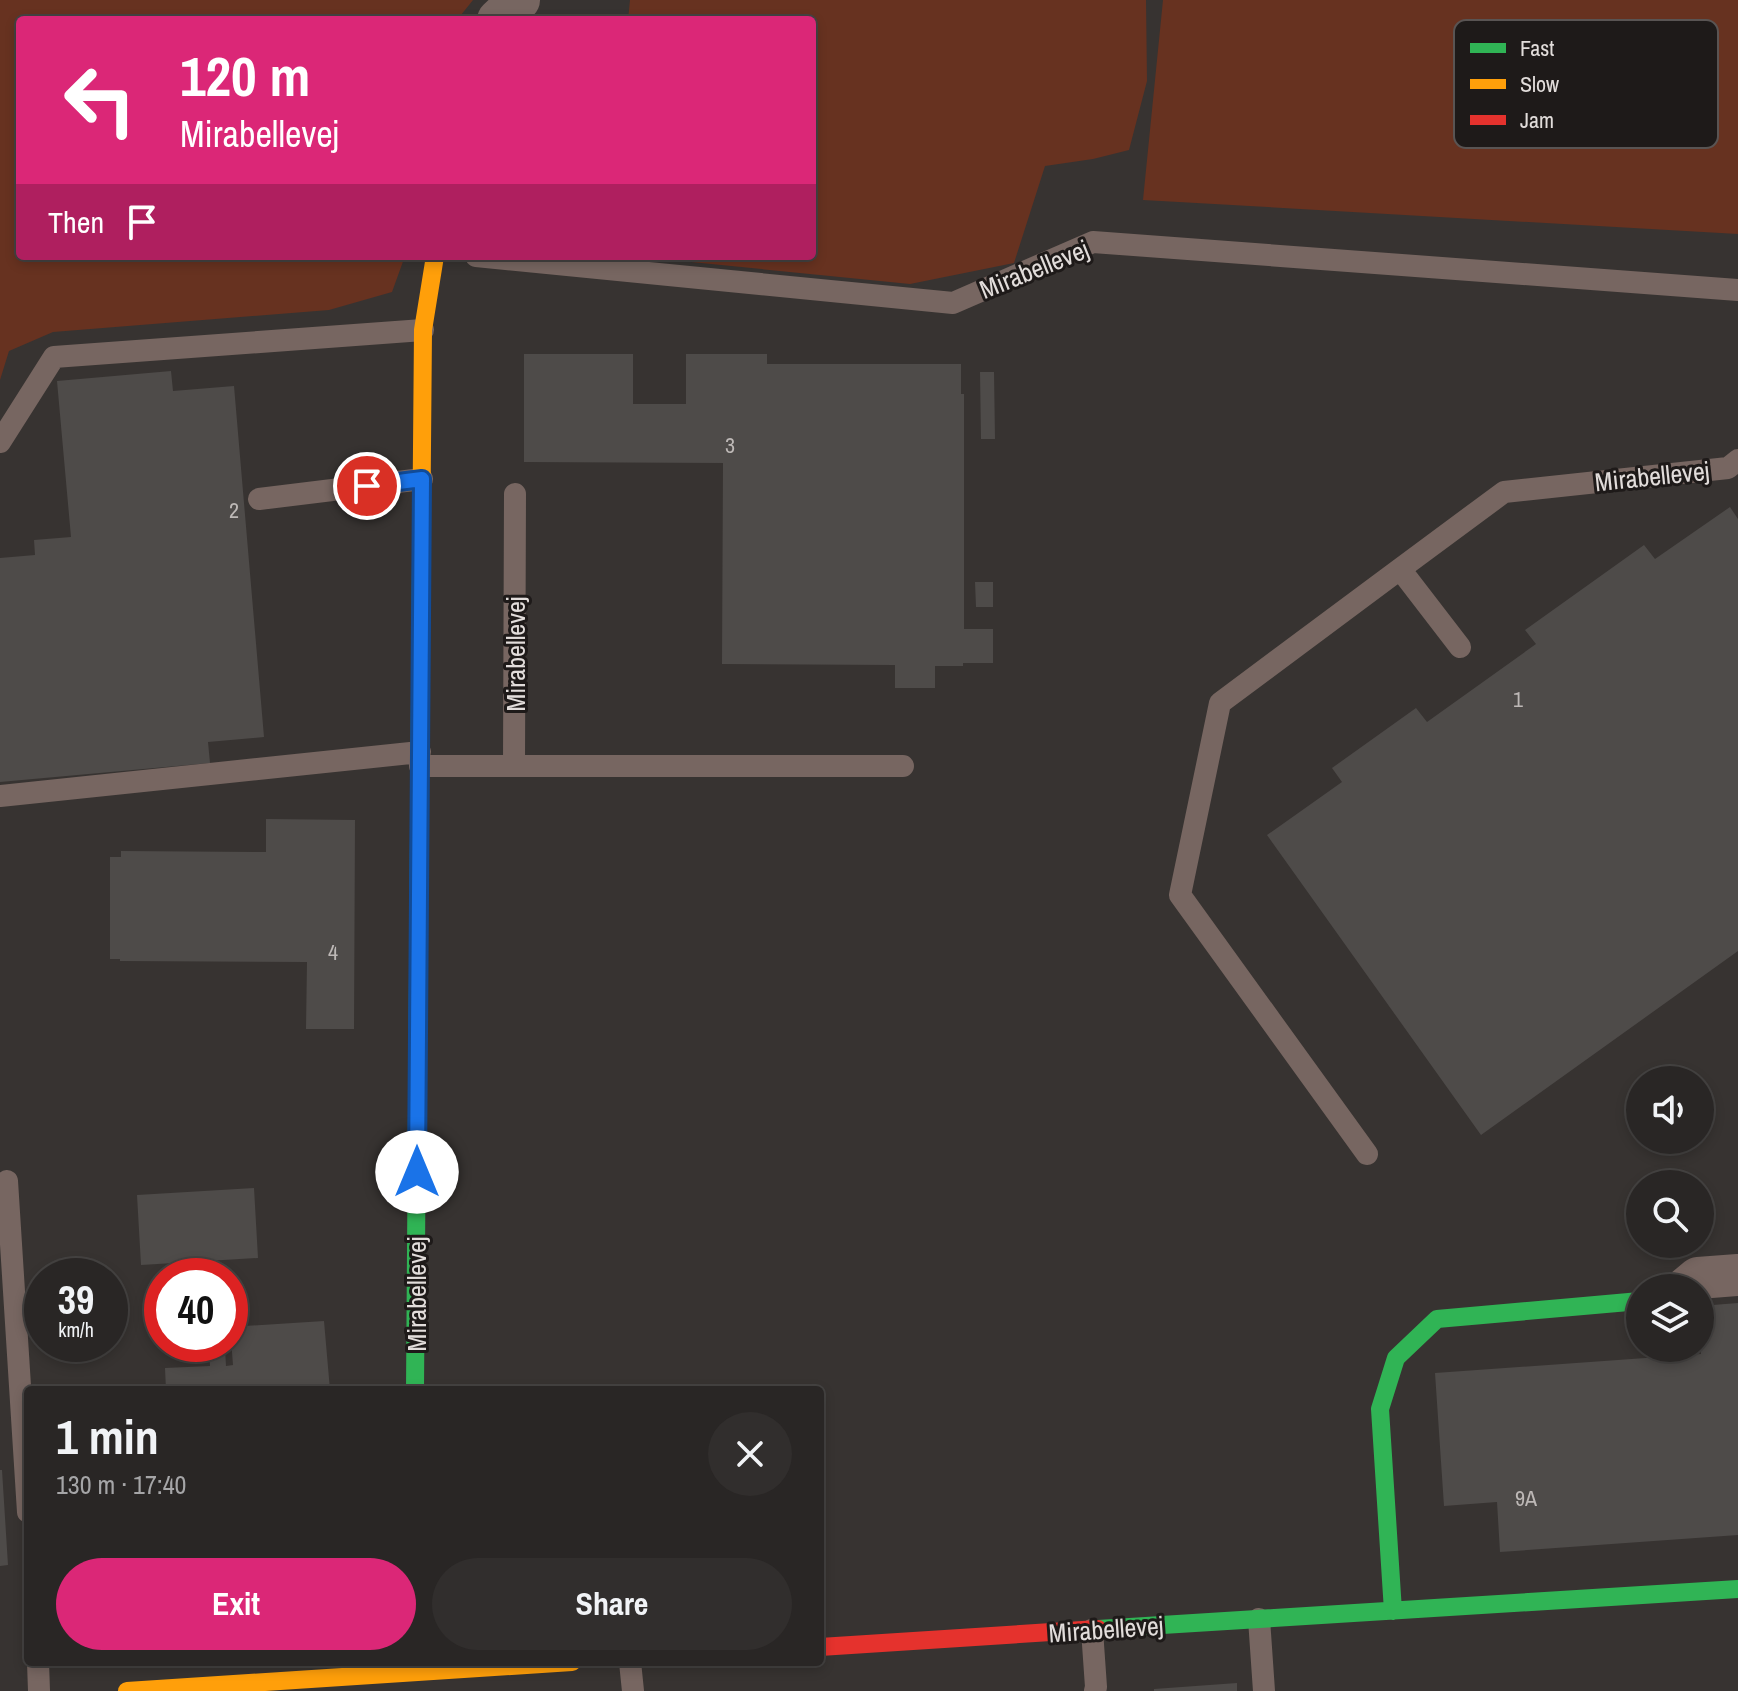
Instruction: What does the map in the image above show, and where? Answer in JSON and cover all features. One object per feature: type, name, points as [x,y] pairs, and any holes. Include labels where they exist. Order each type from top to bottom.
[{"type":"street","points":[[502,16],[519,0]]},
{"type":"street","name":"Mirabellevej","points":[[415,1386],[423,330],[434,260]]},
{"type":"street","points":[[1714,1277],[1738,1275]]},
{"type":"street","points":[[1393,1611],[1380,1409],[1396,1358],[1437,1319],[1626,1302]]},
{"type":"street","name":"Mirabellevej","points":[[824,1647],[1738,1589]]},
{"type":"street","points":[[127,1691],[523,1666]]},
{"type":"lane","name":"Mirabellevej","points":[[517,260],[953,303],[1093,242],[1738,290]]},
{"type":"lane","points":[[0,442],[54,357],[423,330]]},
{"type":"lane","name":"Mirabellevej","points":[[1367,1154],[1180,895],[1220,703],[1504,492],[1728,468],[1738,460]]},
{"type":"lane","points":[[259,499],[422,479]]},
{"type":"lane","name":"Mirabellevej","points":[[514,766],[515,494]]},
{"type":"lane","points":[[1400,569],[1460,647]]},
{"type":"lane","points":[[0,796],[420,759],[514,766],[903,766]]},
{"type":"lane","points":[[7,1181],[24,1449]]},
{"type":"lane","points":[[1259,1619],[1264,1691]]},
{"type":"lane","points":[[1092,1630],[1095,1691]]},
{"type":"lane","points":[[38,1666],[39,1691]]},
{"type":"lane","points":[[630,1666],[633,1691]]},
{"type":"shaded area","points":[[0,0],[473,0],[460,16],[16,16],[16,260],[404,260],[392,292],[329,310],[53,332],[9,351],[0,380]]},
{"type":"shaded area","points":[[630,0],[1146,0],[1147,81],[1129,150],[1045,166],[1014,263],[910,284],[671,260],[816,260],[816,16],[628,16]]},
{"type":"shaded area","points":[[1163,0],[1738,0],[1738,234],[1143,200]]},
{"type":"building","points":[[524,354],[633,354],[633,404],[686,404],[686,354],[767,354],[767,364],[961,364],[961,394],[964,394],[964,629],[993,629],[993,663],[935,666],[935,688],[895,688],[895,665],[722,664],[723,463],[524,462]]},
{"type":"building","points":[[171,371],[173,391],[234,386],[264,737],[208,742],[210,763],[0,782],[0,558],[35,555],[34,540],[71,537],[57,381]]},
{"type":"building","points":[[980,372],[994,372],[995,439],[981,439]]},
{"type":"building","points":[[1730,507],[1738,519],[1738,951],[1481,1135],[1267,835],[1342,782],[1332,768],[1416,708],[1427,722],[1536,644],[1525,630],[1644,545],[1655,559]]},
{"type":"building","points":[[975,582],[993,582],[993,607],[976,607]]},
{"type":"building","points":[[266,819],[355,820],[354,1029],[306,1029],[307,962],[110,959],[110,857],[121,857],[121,851],[266,852]]},
{"type":"building","points":[[254,1188],[258,1258],[144,1258],[144,1265],[141,1265],[137,1195]]},
{"type":"building","points":[[1738,1303],[1738,1535],[1500,1552],[1497,1502],[1444,1506],[1435,1373],[1626,1359],[1626,1362],[1714,1362],[1714,1305]]},
{"type":"building","points":[[324,1321],[330,1386],[166,1386],[165,1368],[210,1366],[210,1362],[233,1365],[233,1362],[248,1362],[248,1326]]},
{"type":"building","points":[[0,1470],[8,1565],[0,1566]]},
{"type":"building","points":[[1237,1683],[1237,1691],[1154,1691],[1154,1689]]},
{"type":"traffic: fast","points":[[415,1386],[421,563]]},
{"type":"traffic: fast","points":[[1393,1611],[1380,1409],[1396,1358],[1437,1319],[1626,1302]]},
{"type":"traffic: fast","points":[[1098,1629],[1738,1589]]},
{"type":"traffic: slow","points":[[421,563],[423,330],[434,260]]},
{"type":"traffic: slow","points":[[127,1691],[511,1666]]},
{"type":"traffic: jam","points":[[824,1647],[1098,1629]]},
{"type":"route","points":[[367,486],[422,479],[417,1172]]}]
